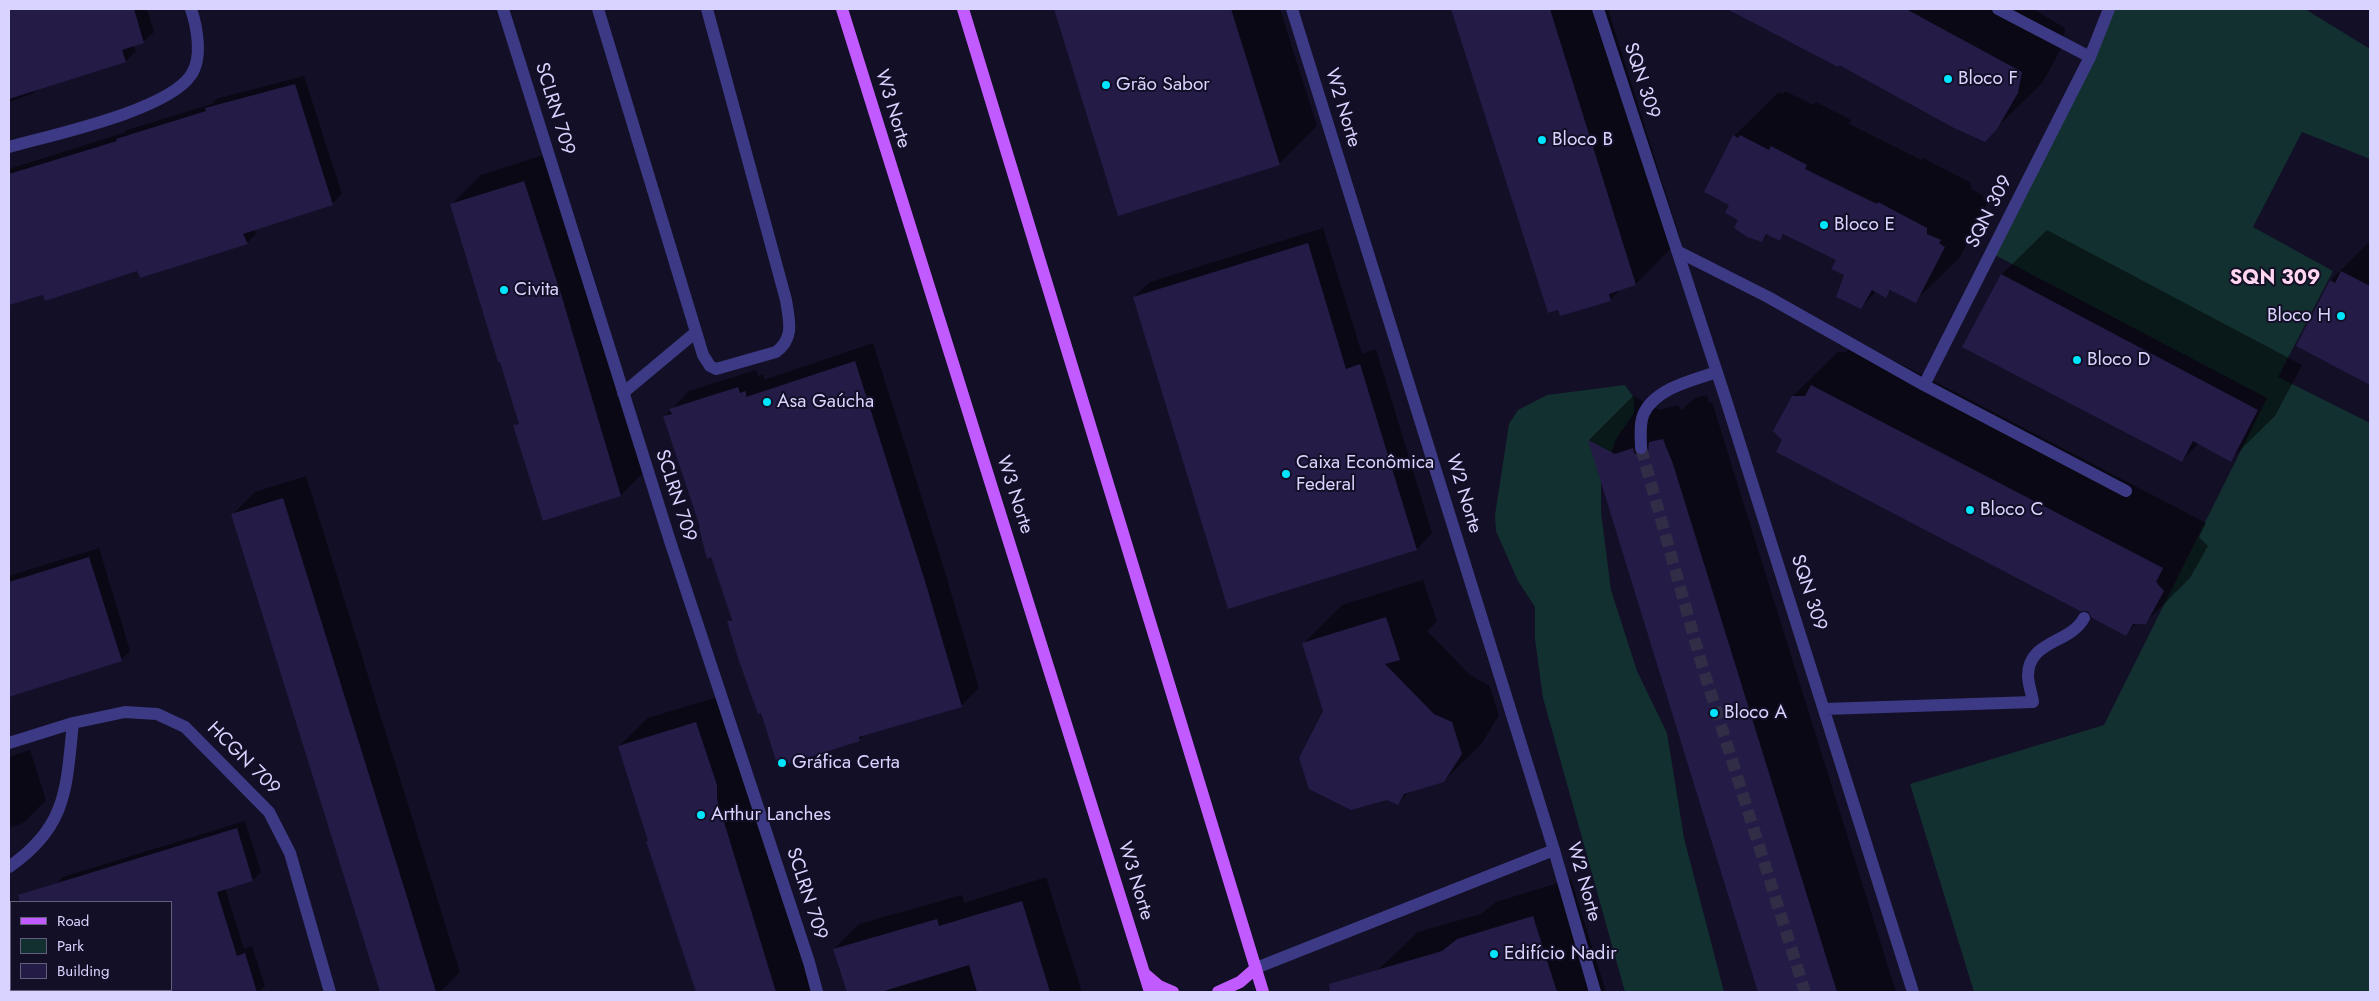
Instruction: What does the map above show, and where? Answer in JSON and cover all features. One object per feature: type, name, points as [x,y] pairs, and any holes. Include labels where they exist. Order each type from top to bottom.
[{"type":"main road","name":"W3 Norte","points":[[842,9],[1150,992]]},
{"type":"main road","points":[[963,9],[1263,992]]},
{"type":"main road","points":[[1218,992],[1240,982],[1256,968]]},
{"type":"main road","points":[[1145,974],[1159,986],[1172,992]]},
{"type":"street","points":[[9,147],[140,108],[172,92],[191,76],[197,61],[196,26],[191,9]]},
{"type":"street","name":"SCLRN 709","points":[[503,9],[623,393],[817,992]]},
{"type":"street","points":[[598,9],[696,332],[707,362],[716,369],[776,352],[785,346],[789,338],[786,300],[708,9]]},
{"type":"street","name":"W2 Norte","points":[[1292,9],[1554,850],[1595,992]]},
{"type":"street","name":"SQN 309","points":[[1598,9],[1825,709],[1913,992]]},
{"type":"street","points":[[1998,9],[2090,57]]},
{"type":"street","name":"SQN 309","points":[[1924,385],[2090,57],[2109,9]]},
{"type":"street","points":[[1677,251],[1768,297],[1924,385],[2126,491]]},
{"type":"street","points":[[623,393],[696,332]]},
{"type":"street","points":[[1641,448],[1640,433],[1644,413],[1663,393],[1717,372]]},
{"type":"street","points":[[1825,709],[2033,702],[2028,676],[2031,658],[2036,652],[2077,630],[2084,618]]},
{"type":"street","name":"HCGN 709","points":[[9,743],[73,723],[125,712],[157,714],[185,726],[269,812],[290,853],[330,992]]},
{"type":"street","points":[[9,867],[46,835],[56,817],[66,785],[73,723]]},
{"type":"street","points":[[1256,968],[1554,850]]},
{"type":"green space","points":[[2112,9],[2305,9],[2370,49],[2370,159],[2302,132],[2253,227],[2333,271],[2278,377],[2370,423],[2370,992],[1974,992],[1910,784],[2104,725],[2267,398],[1993,254]]},
{"type":"green space","points":[[1625,385],[1634,398],[1634,413],[1616,439],[1601,482],[1601,512],[1611,590],[1637,671],[1667,733],[1684,838],[1724,992],[1625,992],[1543,698],[1535,639],[1535,607],[1518,581],[1496,531],[1495,515],[1509,424],[1518,410],[1547,395]]},
{"type":"building","points":[[9,9],[134,9],[144,43],[122,50],[126,62],[9,99]]},
{"type":"building","points":[[1054,9],[1231,9],[1280,165],[1118,216]]},
{"type":"building","name":"Bloco B","points":[[1451,9],[1550,9],[1636,285],[1609,294],[1611,301],[1560,316],[1558,310],[1548,313]]},
{"type":"building","name":"Bloco F","points":[[1727,9],[1906,9],[2022,72],[2018,93],[1997,129],[1985,142],[1954,128],[1839,65],[1838,67]]},
{"type":"building","points":[[295,84],[333,205],[243,234],[248,244],[140,278],[137,271],[45,301],[43,295],[9,305],[9,174],[117,141],[116,139],[206,111],[205,108]]},
{"type":"building","name":"Bloco E","points":[[1733,135],[1738,138],[1740,135],[1769,150],[1771,146],[1807,165],[1805,169],[1877,204],[1878,202],[1927,228],[1927,234],[1941,240],[1939,243],[1945,247],[1916,303],[1890,290],[1886,298],[1872,290],[1861,309],[1836,297],[1844,275],[1831,269],[1836,260],[1783,234],[1780,241],[1766,234],[1762,242],[1747,237],[1734,228],[1738,220],[1725,213],[1729,205],[1704,192]]},
{"type":"building","points":[[524,181],[561,294],[621,496],[543,521],[513,425],[519,424],[450,204]]},
{"type":"building","points":[[1308,243],[1346,369],[1360,364],[1417,550],[1228,609],[1133,297]]},
{"type":"building","name":"Bloco H","points":[[2341,271],[2370,286],[2370,385],[2296,346],[2330,280],[2335,283]]},
{"type":"building","name":"Bloco D","points":[[2001,274],[2258,410],[2231,462],[2193,441],[2182,462],[1962,347]]},
{"type":"building","points":[[855,361],[925,581],[962,707],[859,737],[860,741],[778,767],[761,713],[758,714],[738,658],[727,621],[732,620],[711,557],[707,559],[700,527],[663,416],[672,414],[669,409],[738,387],[740,393],[746,391],[746,397]]},
{"type":"building","name":"Bloco C","points":[[1811,385],[2163,568],[2156,582],[2164,591],[2146,624],[2133,624],[2126,636],[2092,618],[2088,611],[2080,611],[1776,452],[1782,440],[1773,431],[1792,396],[1805,396]]},
{"type":"building","name":"Bloco A","points":[[1663,439],[1673,464],[1837,992],[1758,992],[1588,440],[1615,454],[1633,448],[1634,453],[1641,456],[1648,452],[1649,442]]},
{"type":"building","points":[[283,498],[436,992],[380,992],[231,514]]},
{"type":"building","points":[[89,557],[122,661],[9,697],[9,582]]},
{"type":"building","points":[[1386,617],[1400,660],[1385,664],[1434,714],[1452,722],[1462,754],[1444,782],[1404,794],[1398,805],[1387,800],[1351,810],[1309,789],[1299,758],[1323,711],[1302,643]]},
{"type":"building","points":[[696,722],[717,785],[717,799],[776,992],[696,992],[646,841],[648,841],[618,746]]},
{"type":"building","points":[[237,828],[253,881],[217,892],[237,956],[245,953],[257,992],[171,992],[172,901],[20,901],[18,895]]},
{"type":"building","points":[[1022,901],[1050,992],[977,992],[969,965],[881,992],[847,992],[833,949],[937,919],[939,926]]},
{"type":"building","name":"Edifício Nadir","points":[[1533,916],[1557,992],[1330,992],[1329,984],[1442,951],[1457,939]]},
{"type":"tunnel","points":[[1641,448],[1701,662],[1805,992]]},
{"type":"place","name":"Bloco F","points":[[1948,79]]},
{"type":"place","name":"Grão Sabor","points":[[1106,85]]},
{"type":"place","name":"Bloco B","points":[[1542,140]]},
{"type":"place","name":"Bloco E","points":[[1824,225]]},
{"type":"place","name":"Civita","points":[[504,290]]},
{"type":"place","name":"Bloco H","points":[[2341,316]]},
{"type":"place","name":"Bloco D","points":[[2077,360]]},
{"type":"place","name":"Asa Gaúcha","points":[[767,402]]},
{"type":"place","name":"Caixa Econômica Federal","points":[[1286,474]]},
{"type":"place","name":"Bloco C","points":[[1970,510]]},
{"type":"place","name":"Bloco A","points":[[1714,713]]},
{"type":"place","name":"Gráfica Certa","points":[[782,763]]},
{"type":"place","name":"Arthur Lanches","points":[[701,815]]},
{"type":"place","name":"Edifício Nadir","points":[[1494,954]]},
{"type":"district","name":"SQN 309","points":[[2275,279]]}]
